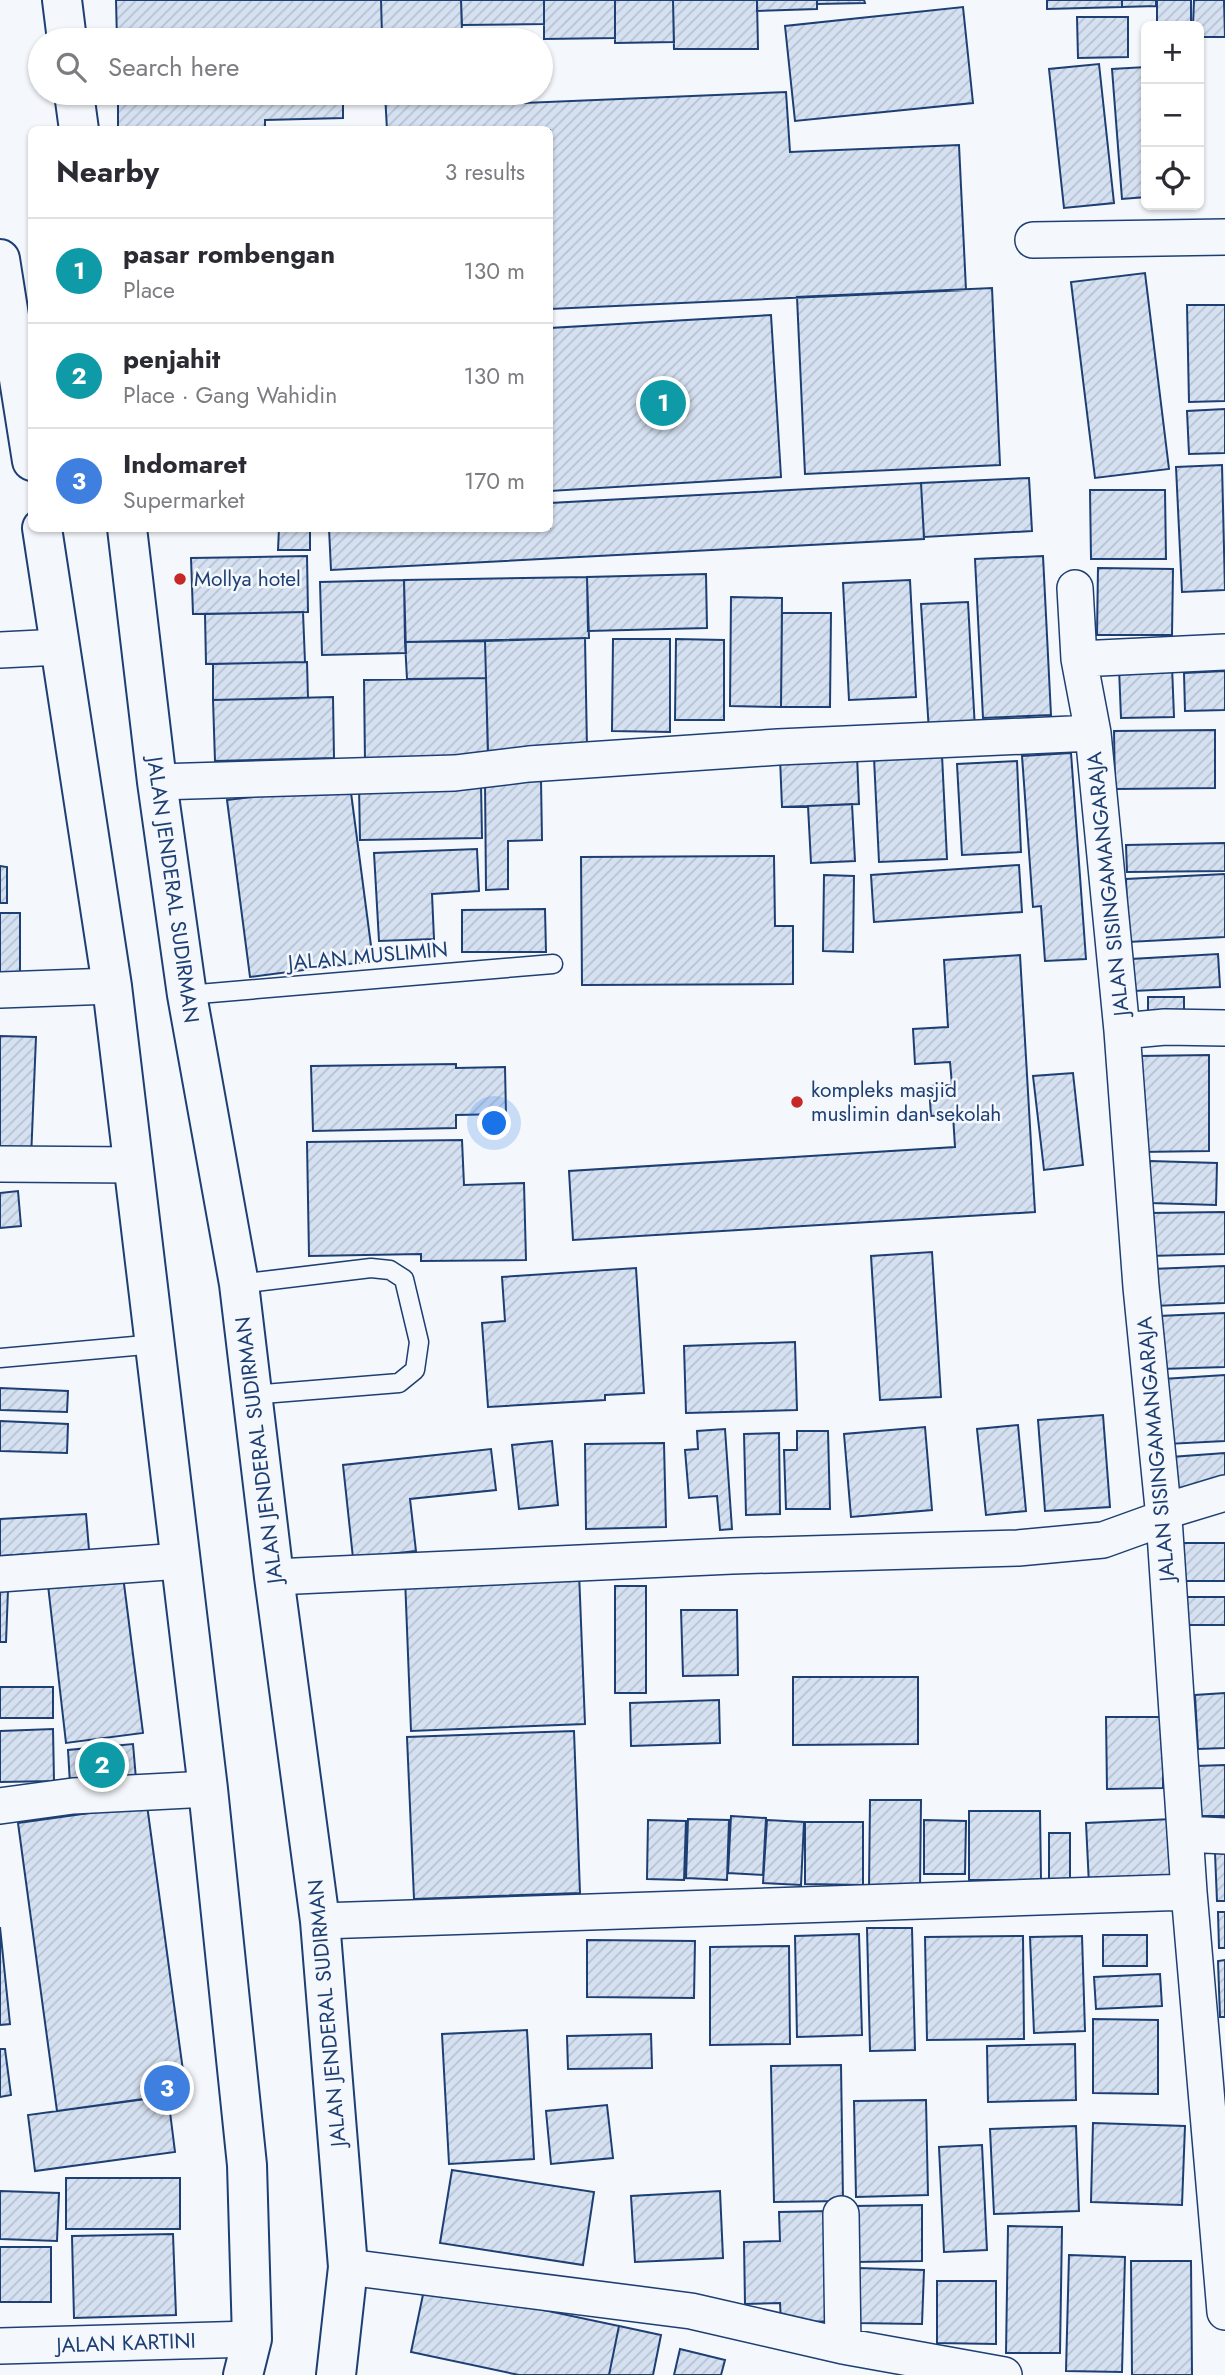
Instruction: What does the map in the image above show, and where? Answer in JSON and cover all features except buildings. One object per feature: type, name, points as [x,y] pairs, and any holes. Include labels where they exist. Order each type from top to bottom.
[{"type":"main road","points":[[62,0],[66,28]]},
{"type":"main road","points":[[76,105],[78,126]]},
{"type":"main road","points":[[0,259],[28,436]]},
{"type":"main road","points":[[43,532],[112,986],[208,1789],[247,2165],[247,2357]]},
{"type":"main road","name":"JALAN JENDERAL SUDIRMAN","points":[[127,532],[157,782],[187,995],[239,1284],[274,1577],[320,1921],[348,2267],[336,2375]]},
{"type":"street","points":[[1033,240],[1225,237]]},
{"type":"street","name":"JALAN SISINGAMANGARAJA","points":[[1075,588],[1079,659],[1093,733],[1122,1031],[1141,1287],[1164,1518],[1189,1892],[1223,2242],[1225,2312]]},
{"type":"street","points":[[0,650],[61,647]]},
{"type":"street","points":[[1079,659],[1225,652]]},
{"type":"street","points":[[157,782],[455,773],[529,764],[778,747],[1093,733]]},
{"type":"street","points":[[0,990],[112,986]]},
{"type":"street","points":[[1122,1031],[1165,1027],[1225,1028]]},
{"type":"street","points":[[0,1164],[134,1165]]},
{"type":"street","points":[[274,1577],[733,1556],[1018,1548],[1103,1539],[1164,1518],[1172,1509],[1225,1493]]},
{"type":"street","points":[[0,1574],[180,1561]]},
{"type":"street","points":[[0,1806],[73,1796],[208,1789]]},
{"type":"street","points":[[1185,1835],[1225,1836]]},
{"type":"street","points":[[320,1921],[1189,1892]]},
{"type":"street","points":[[841,2214],[843,2346]]},
{"type":"street","points":[[348,2267],[691,2311],[843,2346],[1004,2375]]},
{"type":"street","name":"JALAN KARTINI","points":[[0,2346],[247,2357]]},
{"type":"lane","name":"JALAN MUSLIMIN","points":[[187,995],[553,964]]},
{"type":"lane","points":[[239,1284],[371,1268],[390,1270],[404,1279],[419,1342],[415,1370],[399,1383],[252,1395]]},
{"type":"lane","points":[[0,1358],[156,1344]]},
{"type":"place","name":"pasar rombengan","points":[[663,403]]},
{"type":"place","name":"Mollya hotel","points":[[180,579]]},
{"type":"place","name":"kompleks masjid muslimin dan sekolah","points":[[797,1102]]},
{"type":"place","name":"penjahit","points":[[102,1765]]},
{"type":"place","name":"Indomaret","points":[[167,2088]]}]
